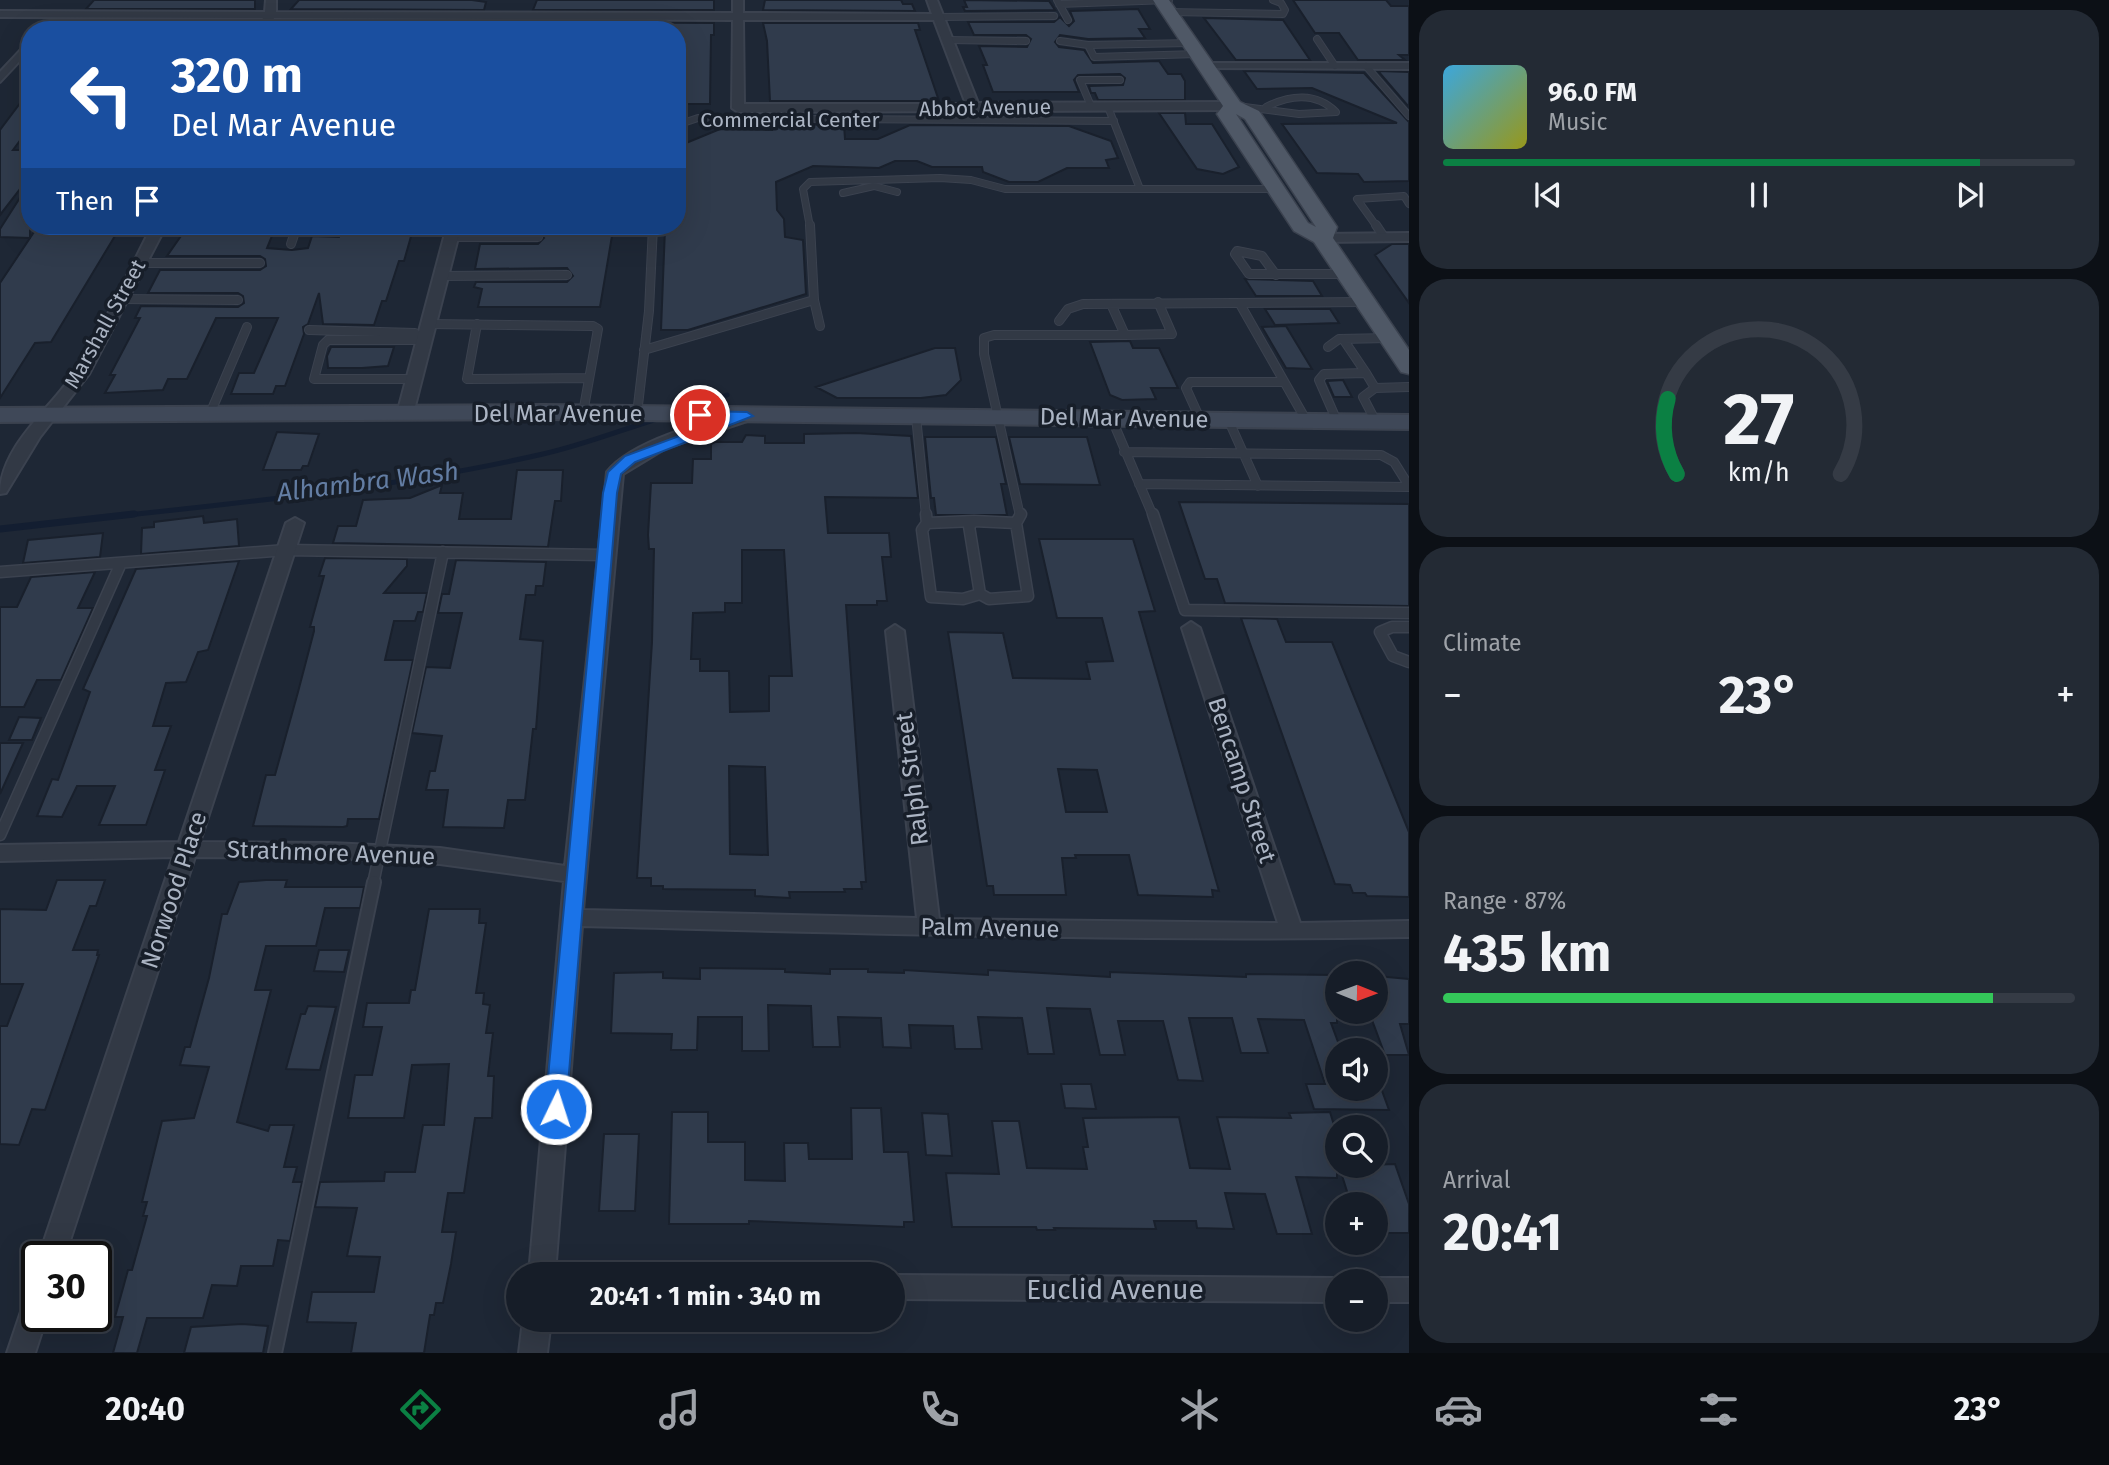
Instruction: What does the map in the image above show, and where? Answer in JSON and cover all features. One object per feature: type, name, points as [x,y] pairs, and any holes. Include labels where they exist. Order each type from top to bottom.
[{"type":"main road","points":[[1165,3],[1233,106],[1252,115],[1327,227],[1322,238]]},
{"type":"main road","points":[[1233,106],[1226,114],[1300,227],[1322,238],[1409,367]]},
{"type":"main road","name":"Del Mar Avenue","points":[[0,415],[590,413],[637,406],[700,415],[747,416],[1111,417],[1409,422]]},
{"type":"street","points":[[47,21],[64,0]]},
{"type":"street","points":[[267,21],[271,0]]},
{"type":"street","points":[[506,21],[511,0]]},
{"type":"street","points":[[738,0],[738,17]]},
{"type":"street","points":[[932,0],[973,107]]},
{"type":"street","points":[[0,14],[939,17]]},
{"type":"street","name":"Abbot Avenue","points":[[738,17],[738,108],[1233,106]]},
{"type":"street","points":[[0,79],[21,54]]},
{"type":"street","points":[[1198,54],[1335,66],[1409,66]]},
{"type":"street","name":"Marshall Street","points":[[0,489],[48,415],[80,374],[154,235]]},
{"type":"street","points":[[405,414],[451,235]]},
{"type":"street","points":[[1322,238],[1409,237]]},
{"type":"street","points":[[543,1262],[604,555],[615,472],[630,459],[646,451],[747,416]]},
{"type":"street","name":"Norwood Place","points":[[57,1241],[295,523]]},
{"type":"street","name":"Bencamp Street","points":[[1191,628],[1293,932]]},
{"type":"street","name":"Ralph Street","points":[[895,631],[929,928]]},
{"type":"street","name":"Strathmore Avenue","points":[[0,853],[188,850],[381,852],[488,861],[576,875]]},
{"type":"street","name":"Palm Avenue","points":[[571,918],[929,928],[1293,932],[1409,929]]},
{"type":"street","name":"Euclid Avenue","points":[[905,1287],[1325,1290]]},
{"type":"street","points":[[1388,1290],[1409,1290]]},
{"type":"street","points":[[21,1353],[28,1332]]},
{"type":"street","points":[[533,1353],[536,1332]]},
{"type":"lane","points":[[1068,20],[1058,2],[1165,3],[1283,14],[1285,10],[1281,3],[1273,0]]},
{"type":"lane","points":[[939,17],[1054,16]]},
{"type":"lane","points":[[1317,39],[1335,66]]},
{"type":"lane","points":[[947,40],[1026,41]]},
{"type":"lane","points":[[1060,41],[1088,46],[1198,54]]},
{"type":"lane","points":[[1088,46],[1094,57],[1198,54]]},
{"type":"lane","points":[[1366,66],[1409,116]]},
{"type":"lane","points":[[1091,106],[1080,80],[1121,80]]},
{"type":"lane","points":[[1233,106],[1266,107],[1319,116],[1336,111],[1320,98],[1310,97],[1280,99],[1266,107]]},
{"type":"lane","points":[[1108,107],[1140,189]]},
{"type":"lane","name":"Commercial Center","points":[[686,122],[698,118],[1114,121]]},
{"type":"lane","points":[[820,326],[814,299],[812,236],[803,189],[810,182],[827,179],[940,178],[971,180],[1005,189],[1276,189]]},
{"type":"lane","points":[[846,195],[869,190],[893,190]]},
{"type":"lane","points":[[1384,237],[1357,199],[1404,196],[1409,204]]},
{"type":"lane","points":[[291,244],[294,235]]},
{"type":"lane","points":[[504,235],[538,237]]},
{"type":"lane","points":[[637,406],[645,350],[652,235]]},
{"type":"lane","points":[[1276,275],[1262,256],[1237,251],[1235,254],[1249,274],[1276,275],[1346,274]]},
{"type":"lane","points":[[139,263],[260,263]]},
{"type":"lane","points":[[440,276],[567,275]]},
{"type":"lane","points":[[120,299],[238,300]]},
{"type":"lane","points":[[645,350],[814,299]]},
{"type":"lane","points":[[916,416],[927,523],[922,530],[931,597],[963,599],[980,594],[989,598],[1028,596],[1016,523],[1021,514],[984,354],[984,338],[994,335],[1172,334],[1158,302]]},
{"type":"lane","points":[[1059,321],[1068,309],[1111,303],[1365,302]]},
{"type":"lane","points":[[1111,303],[1125,335]]},
{"type":"lane","points":[[1240,304],[1306,420]]},
{"type":"lane","points":[[477,324],[467,379],[589,378]]},
{"type":"lane","points":[[414,379],[314,379],[323,345],[328,340],[426,332],[477,324],[593,326],[598,329],[589,378],[590,413]]},
{"type":"lane","points":[[209,416],[247,327]]},
{"type":"lane","points":[[309,331],[426,332]]},
{"type":"lane","points":[[1328,347],[1343,339],[1390,338]]},
{"type":"lane","points":[[1343,339],[1375,388]]},
{"type":"lane","points":[[1336,421],[1319,380],[1324,374],[1366,373]]},
{"type":"lane","points":[[1200,419],[1186,388],[1190,382],[1283,382]]},
{"type":"lane","points":[[1376,422],[1363,397],[1375,388],[1409,387]]},
{"type":"lane","points":[[1111,417],[1124,452],[1148,500],[1185,610],[1409,613]]},
{"type":"lane","points":[[1228,419],[1258,485]]},
{"type":"lane","points":[[1124,452],[1381,456],[1394,462],[1409,487]]},
{"type":"lane","points":[[1139,484],[1409,487]]},
{"type":"lane","points":[[974,522],[969,526],[980,594]]},
{"type":"lane","points":[[927,523],[1016,523]]},
{"type":"lane","points":[[0,572],[286,550],[604,555]]},
{"type":"lane","points":[[275,1353],[443,552]]},
{"type":"lane","points":[[0,835],[121,563]]},
{"type":"lane","points":[[1409,627],[1392,626],[1380,632],[1389,653],[1401,662],[1409,662]]},
{"type":"building","points":[[94,0],[255,0],[255,9],[86,9]]},
{"type":"building","points":[[299,0],[486,2],[484,10],[291,9]]},
{"type":"building","points":[[537,0],[714,0],[714,10],[533,10]]},
{"type":"building","points":[[765,0],[901,0],[903,4],[912,4],[915,11],[763,10]]},
{"type":"building","points":[[964,0],[1049,1],[1055,10],[965,11],[963,7],[967,7]]},
{"type":"building","points":[[1293,0],[1386,0],[1391,6],[1409,6],[1409,55],[1399,55],[1405,60],[1358,60],[1339,33],[1315,33]]},
{"type":"building","points":[[1138,9],[1150,29],[1139,29],[1145,38],[1088,39],[1060,35],[1055,42],[1059,47],[1084,50],[1093,63],[1159,61],[1168,74],[1181,74],[1185,81],[1185,100],[1098,100],[1095,93],[1091,93],[1089,86],[1123,85],[1125,78],[1120,74],[1078,75],[1074,80],[1079,92],[993,92],[983,65],[987,65],[979,46],[1027,47],[1031,39],[1026,35],[974,35],[968,22],[1054,22],[1060,17],[1069,26],[1074,21],[1070,11]]},
{"type":"building","points":[[1204,18],[1283,20],[1310,60],[1236,60]]},
{"type":"building","points":[[77,20],[254,21],[76,21]]},
{"type":"building","points":[[686,23],[714,23],[714,35],[711,35],[710,104],[686,104]]},
{"type":"building","points":[[763,23],[918,23],[920,30],[915,30],[939,101],[770,101],[767,41]]},
{"type":"building","points":[[1244,71],[1364,73],[1409,122],[1409,181],[1364,182],[1358,174],[1317,173],[1282,124],[1397,123],[1312,88],[1257,89]]},
{"type":"building","points":[[1378,71],[1409,72],[1409,107]]},
{"type":"building","points":[[21,102],[21,139],[13,150],[21,150],[21,188],[0,215],[0,130]]},
{"type":"building","points":[[1159,113],[1185,113],[1186,124],[1212,124],[1239,167],[1223,174],[1197,169]]},
{"type":"building","points":[[771,124],[844,125],[845,139],[878,139],[910,125],[1069,126],[1111,141],[1118,158],[1106,160],[1109,168],[1067,168],[1038,182],[1009,182],[983,172],[982,167],[932,167],[917,161],[895,161],[879,168],[813,166],[776,182],[777,210],[784,219],[785,237],[803,240],[806,294],[688,330],[661,330],[665,235],[686,235],[686,143],[720,129],[772,130]]},
{"type":"building","points":[[21,196],[21,235],[30,235],[30,238],[0,237],[0,229]]},
{"type":"building","points":[[32,235],[116,235],[51,342],[35,343],[0,398],[0,283]]},
{"type":"building","points":[[411,235],[404,261],[399,261],[386,301],[382,301],[374,325],[323,324],[319,293],[308,324],[303,327],[304,334],[285,386],[276,386],[273,394],[231,394],[239,373],[254,373],[278,318],[216,318],[187,379],[168,379],[163,390],[105,393],[115,375],[110,375],[140,318],[135,318],[141,306],[238,307],[244,303],[243,296],[238,293],[148,293],[160,270],[260,270],[266,266],[265,259],[260,256],[167,256],[181,236],[272,236],[267,248],[292,250],[308,248],[312,236]]},
{"type":"building","points":[[542,235],[612,235],[600,307],[478,307],[482,289],[474,287],[476,282],[567,282],[573,276],[567,268],[475,269],[480,244],[538,244],[544,238]]},
{"type":"building","points":[[1392,244],[1409,244],[1409,303],[1375,255]]},
{"type":"building","points":[[1245,279],[1313,281],[1322,296],[1256,296]]},
{"type":"building","points":[[1265,309],[1330,309],[1339,323],[1275,325]]},
{"type":"building","points":[[1286,326],[1312,369],[1286,368],[1262,327]]},
{"type":"building","points":[[1130,341],[1133,348],[1159,348],[1178,388],[1151,388],[1156,399],[1122,400],[1110,395],[1090,342]]},
{"type":"building","points":[[331,347],[394,347],[388,366],[328,368],[327,356]]},
{"type":"building","points":[[935,348],[955,348],[961,380],[946,395],[921,398],[837,398],[816,387]]},
{"type":"building","points":[[1343,380],[1352,397],[1334,397],[1327,381]]},
{"type":"building","points":[[277,432],[319,434],[308,466],[303,466],[301,470],[263,470]]},
{"type":"building","points":[[804,434],[911,436],[918,498],[825,497],[828,533],[889,533],[891,557],[882,557],[887,601],[877,601],[877,605],[846,605],[866,882],[861,882],[862,889],[844,889],[845,892],[789,892],[790,898],[755,896],[755,890],[663,889],[663,886],[651,886],[651,878],[637,878],[652,642],[654,549],[649,549],[648,535],[651,483],[692,483],[693,459],[711,459],[711,444],[715,442],[742,442],[746,435],[765,436],[765,443],[804,443]],"holes":[[[742,550],[784,550],[792,676],[769,676],[769,711],[730,712],[729,671],[700,671],[700,659],[691,659],[693,613],[725,612],[725,603],[742,603]],[[729,766],[765,767],[768,855],[730,854]]]},
{"type":"building","points":[[925,437],[996,437],[1006,484],[1001,484],[1007,515],[936,515],[934,498],[931,498]]},
{"type":"building","points":[[1009,437],[1087,437],[1100,485],[1020,484]]},
{"type":"building","points":[[517,470],[563,470],[561,501],[555,501],[548,547],[333,543],[338,526],[356,526],[363,500],[410,498],[442,485],[440,493],[463,493],[459,519],[511,519]]},
{"type":"building","points":[[1179,502],[1409,504],[1409,606],[1225,603],[1217,579],[1205,579]]},
{"type":"building","points":[[203,516],[204,523],[237,519],[239,546],[141,554],[142,528],[154,527],[154,522]]},
{"type":"building","points":[[103,533],[100,557],[23,563],[28,540]]},
{"type":"building","points":[[1039,539],[1133,539],[1155,611],[1139,612],[1219,891],[1212,890],[1213,897],[1138,895],[1129,855],[1075,855],[1076,858],[1062,858],[1066,895],[994,895],[993,886],[987,886],[948,632],[1003,633],[1013,678],[1090,679],[1086,662],[1113,661],[1102,618],[1057,618]],"holes":[[[1058,769],[1097,770],[1107,812],[1066,812]]]},
{"type":"building","points":[[325,558],[407,559],[407,566],[384,593],[427,593],[423,612],[418,612],[415,621],[394,621],[385,660],[413,660],[379,819],[348,819],[347,826],[343,827],[253,826],[266,775],[275,775],[298,692],[314,631],[314,627],[310,627],[324,576],[319,576]]},
{"type":"building","points":[[456,560],[546,562],[543,586],[536,586],[535,595],[526,595],[520,639],[543,641],[536,729],[533,729],[525,800],[508,800],[504,828],[443,827],[448,790],[426,790],[430,771],[435,771],[442,736],[412,733],[426,667],[450,668],[462,613],[438,613],[442,594],[449,594]]},
{"type":"building","points":[[239,561],[208,650],[198,652],[186,682],[166,683],[153,726],[171,726],[155,770],[165,770],[146,825],[99,825],[115,786],[77,786],[62,817],[37,816],[52,779],[58,780],[90,692],[83,689],[136,569]]},
{"type":"building","points":[[95,572],[78,608],[93,608],[61,680],[37,680],[24,707],[0,707],[0,607],[17,607],[31,577]]},
{"type":"building","points":[[1241,618],[1277,619],[1286,642],[1332,642],[1409,832],[1409,897],[1367,896],[1365,893],[1353,893],[1350,885],[1335,884]]},
{"type":"building","points":[[19,717],[41,718],[32,740],[9,740]]},
{"type":"building","points":[[0,743],[23,743],[0,794]]},
{"type":"building","points":[[57,880],[105,880],[96,906],[90,906],[73,950],[98,950],[99,955],[45,1110],[32,1109],[19,1145],[0,1144],[0,1026],[7,1026],[23,984],[0,984],[0,909],[46,910]]},
{"type":"building","points":[[287,880],[285,887],[364,887],[360,908],[325,908],[316,946],[266,946],[255,990],[271,990],[237,1122],[268,1131],[270,1125],[294,1125],[284,1167],[297,1167],[293,1182],[302,1182],[290,1241],[278,1240],[273,1266],[241,1266],[237,1286],[212,1285],[203,1318],[147,1318],[137,1353],[113,1353],[123,1317],[115,1317],[147,1216],[143,1216],[147,1202],[142,1202],[162,1121],[194,1118],[209,1067],[180,1065],[185,1047],[190,1047],[209,978],[222,914],[227,914],[239,882]]},
{"type":"building","points":[[429,909],[480,909],[479,923],[486,923],[476,993],[484,993],[483,1004],[490,1005],[486,1033],[493,1033],[488,1076],[494,1076],[492,1118],[475,1118],[464,1193],[448,1193],[442,1232],[456,1232],[443,1303],[436,1303],[434,1315],[430,1315],[424,1353],[351,1353],[356,1323],[307,1322],[312,1292],[374,1292],[380,1257],[347,1256],[357,1208],[315,1207],[320,1182],[384,1181],[385,1172],[415,1172],[423,1125],[444,1125],[449,1064],[412,1065],[404,1118],[348,1118],[355,1075],[372,1075],[382,1027],[363,1027],[367,1003],[409,1003],[411,990],[415,990]]},
{"type":"building","points":[[319,950],[349,950],[344,972],[314,971]]},
{"type":"building","points":[[700,968],[785,969],[785,972],[830,974],[830,969],[868,969],[868,972],[904,973],[904,970],[988,975],[988,970],[1110,977],[1110,972],[1246,977],[1246,974],[1325,975],[1325,1024],[1331,1024],[1337,1038],[1325,1038],[1325,1084],[1304,1020],[1258,1019],[1268,1053],[1241,1053],[1232,1018],[1189,1018],[1203,1081],[1178,1080],[1163,1021],[1118,1021],[1125,1055],[1100,1055],[1090,1009],[1047,1008],[1054,1054],[1028,1054],[1022,1018],[978,1017],[982,1049],[955,1049],[953,1026],[909,1025],[911,1048],[883,1047],[881,1018],[838,1017],[840,1047],[813,1047],[811,1006],[768,1005],[769,1051],[742,1051],[742,1017],[698,1017],[697,1050],[671,1050],[672,1034],[611,1033],[614,973],[663,972],[663,978],[700,979]]},
{"type":"building","points":[[1388,977],[1409,979],[1409,1024],[1400,1024],[1409,1055],[1388,1055],[1388,1038],[1379,1038],[1373,1024],[1388,1024]]},
{"type":"building","points":[[308,1006],[336,1007],[320,1070],[286,1069],[301,1014],[305,1014]]},
{"type":"building","points":[[1061,1084],[1091,1084],[1096,1109],[1065,1108]]},
{"type":"building","points":[[1306,1084],[1325,1084],[1325,1101],[1386,1101],[1389,1110],[1314,1109]]},
{"type":"building","points":[[851,1108],[881,1108],[884,1152],[908,1152],[914,1222],[904,1222],[904,1227],[749,1221],[749,1224],[669,1224],[672,1112],[708,1112],[708,1142],[745,1142],[745,1180],[785,1181],[784,1143],[808,1143],[809,1159],[852,1159]]},
{"type":"building","points":[[1330,1112],[1331,1115],[1325,1115],[1325,1178],[1296,1177],[1312,1234],[1277,1234],[1265,1194],[1225,1193],[1234,1229],[1197,1228],[1196,1221],[1154,1221],[1156,1229],[1037,1230],[1036,1227],[952,1227],[946,1173],[999,1174],[992,1121],[1019,1121],[1027,1168],[1087,1169],[1083,1147],[1088,1147],[1083,1118],[1179,1117],[1190,1168],[1230,1169],[1217,1117],[1291,1118],[1289,1113]]},
{"type":"building","points":[[922,1113],[948,1114],[952,1156],[926,1155]]},
{"type":"building","points":[[604,1134],[639,1134],[635,1211],[599,1211]]},
{"type":"building","points":[[1388,1164],[1395,1164],[1409,1204],[1409,1233],[1388,1233],[1388,1192],[1347,1192],[1343,1178],[1388,1178]]},
{"type":"building","points":[[242,1324],[268,1326],[263,1353],[184,1353],[191,1327]]},
{"type":"waterway","name":"Alhambra Wash","points":[[684,410],[727,395]]},
{"type":"waterway","name":"Alhambra Wash","points":[[118,516],[278,498],[438,475],[558,450],[660,418]]},
{"type":"waterway","name":"Alhambra Wash","points":[[0,529],[134,514]]},
{"type":"route","points":[[556,1109],[610,493],[615,472],[630,459],[747,416],[700,415]]}]
